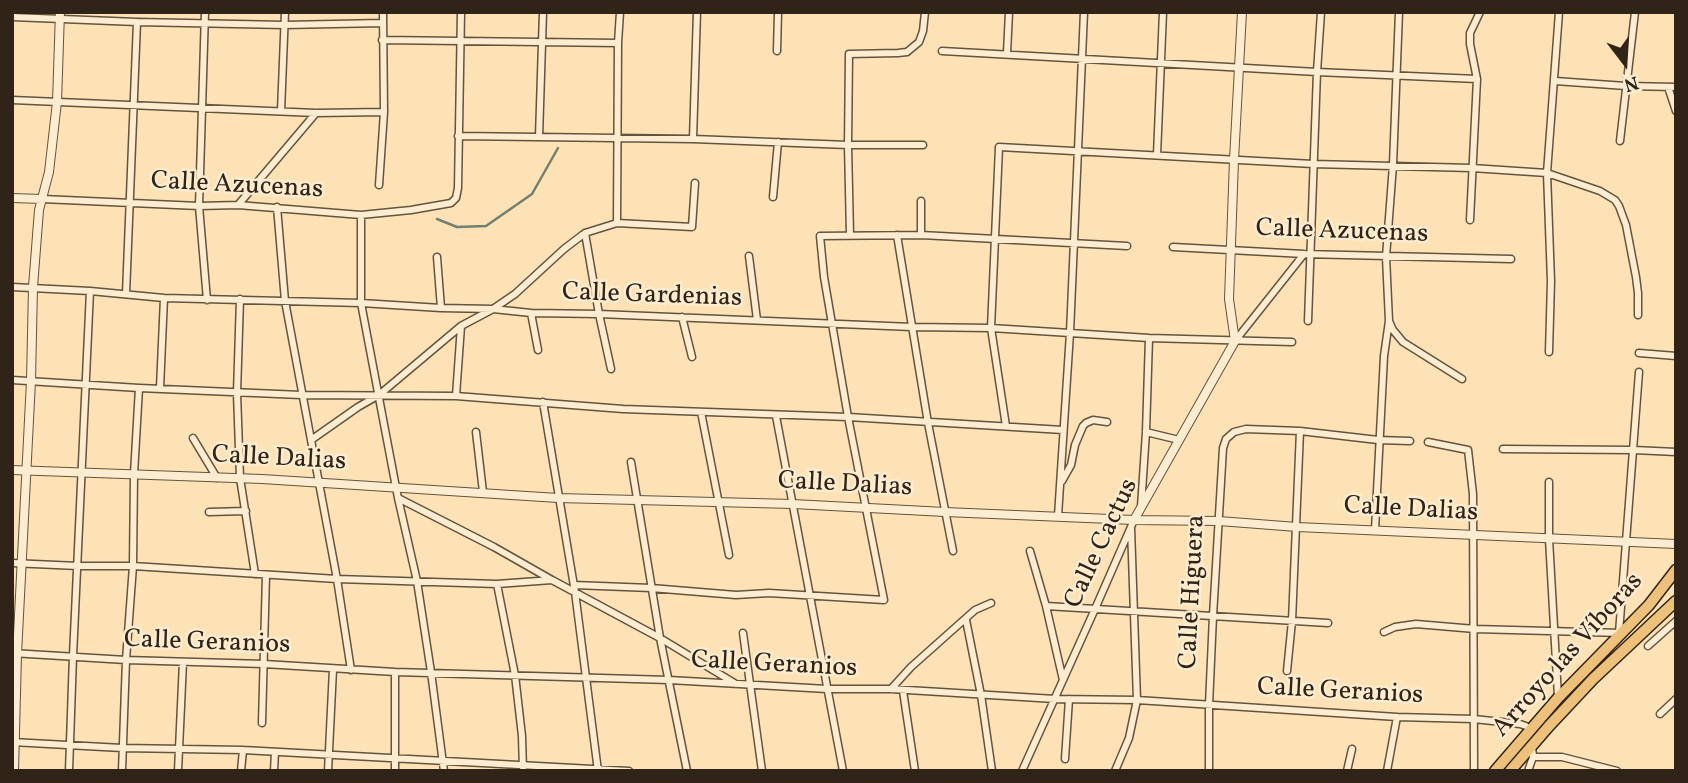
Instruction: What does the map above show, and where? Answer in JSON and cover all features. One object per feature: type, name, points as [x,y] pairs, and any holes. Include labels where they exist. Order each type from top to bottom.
[{"type":"main road","name":"Arroyo las Víboras","points":[[1495,771],[1558,698],[1649,605],[1676,570]]},
{"type":"main road","name":"Arroyo las Víboras","points":[[1510,771],[1593,680],[1676,601]]},
{"type":"street","points":[[205,12],[199,206],[207,300]]},
{"type":"street","points":[[281,111],[285,12]]},
{"type":"street","points":[[379,185],[384,112],[383,12]]},
{"type":"street","points":[[461,12],[458,136],[923,145]]},
{"type":"street","points":[[539,137],[543,12]]},
{"type":"street","points":[[617,223],[620,12]]},
{"type":"street","points":[[693,139],[697,12]]},
{"type":"street","points":[[777,51],[778,12]]},
{"type":"street","points":[[850,235],[849,54],[907,52],[919,42],[925,12]]},
{"type":"street","points":[[1007,53],[1009,12]]},
{"type":"street","points":[[1058,516],[1075,244],[1084,12]]},
{"type":"street","points":[[1157,155],[1163,12]]},
{"type":"street","points":[[1235,341],[1229,299],[1242,12]]},
{"type":"street","points":[[1308,321],[1307,254],[1321,12]]},
{"type":"street","points":[[1375,530],[1378,440],[1389,321],[1386,257],[1393,165],[1399,12]]},
{"type":"street","points":[[1470,219],[1477,79],[1470,44],[1471,33],[1480,12]]},
{"type":"street","points":[[1549,352],[1551,281],[1547,173],[1559,12]]},
{"type":"street","points":[[1620,141],[1635,12]]},
{"type":"street","points":[[12,17],[60,16],[137,22],[285,25],[382,23]]},
{"type":"street","points":[[13,771],[17,563],[26,471],[33,287],[41,199],[49,172],[57,103],[60,16]]},
{"type":"street","points":[[126,294],[137,22]]},
{"type":"street","points":[[382,40],[618,43]]},
{"type":"street","points":[[942,51],[1477,79]]},
{"type":"street","points":[[1555,80],[1672,87],[1676,111]]},
{"type":"street","points":[[12,100],[316,113],[384,112]]},
{"type":"street","points":[[238,205],[316,113]]},
{"type":"street","name":"Calle Azucenas","points":[[12,198],[199,206],[238,205],[361,215],[444,205],[456,198],[458,136]]},
{"type":"street","points":[[773,197],[778,142]]},
{"type":"street","points":[[1006,426],[991,328],[999,147],[1313,164],[1472,167],[1547,173],[1586,185],[1609,196],[1619,206],[1632,257],[1638,293],[1638,315]]},
{"type":"street","points":[[310,440],[379,395],[461,326],[515,294],[585,233],[617,223],[692,227],[695,183]]},
{"type":"street","points":[[921,235],[922,201]]},
{"type":"street","points":[[276,207],[285,302],[337,579],[351,670]]},
{"type":"street","points":[[361,215],[361,303],[398,498],[417,581],[444,771]]},
{"type":"street","points":[[585,233],[598,314],[611,369]]},
{"type":"street","points":[[897,235],[928,423],[953,551]]},
{"type":"street","points":[[575,588],[651,588],[736,595],[769,593],[884,600],[848,418],[824,277],[820,236],[921,235],[1127,246]]},
{"type":"street","name":"Calle Azucenas","points":[[1173,247],[1386,257],[1511,259]]},
{"type":"street","points":[[1235,341],[1307,254]]},
{"type":"street","points":[[748,256],[757,320]]},
{"type":"street","points":[[438,257],[441,308]]},
{"type":"street","name":"Calle Gardenias","points":[[12,287],[207,300],[361,303],[531,313],[991,328],[1149,338],[1292,342]]},
{"type":"street","points":[[69,771],[90,291]]},
{"type":"street","points":[[160,388],[164,298]]},
{"type":"street","points":[[240,299],[237,393],[240,478],[255,574]]},
{"type":"street","points":[[531,313],[538,351]]},
{"type":"street","points":[[682,317],[692,357]]},
{"type":"street","points":[[1389,321],[1404,342],[1462,379]]},
{"type":"street","points":[[456,396],[461,326]]},
{"type":"street","points":[[1140,508],[1149,338]]},
{"type":"street","name":"Calle Cactus","points":[[1022,771],[1132,523],[1235,341]]},
{"type":"street","points":[[1639,353],[1676,356]]},
{"type":"street","points":[[1384,632],[1395,627],[1416,624],[1475,629],[1621,633],[1639,372]]},
{"type":"street","points":[[12,380],[237,393],[456,396],[623,409],[1063,430]]},
{"type":"street","points":[[121,771],[133,566],[139,388]]},
{"type":"street","points":[[543,402],[575,588],[598,770]]},
{"type":"street","points":[[701,412],[729,555]]},
{"type":"street","points":[[776,416],[843,771]]},
{"type":"street","points":[[1060,483],[1068,472],[1083,426],[1093,420],[1107,422]]},
{"type":"street","name":"Calle Higuera","points":[[1209,771],[1209,705],[1223,448],[1226,439],[1234,432],[1246,429],[1300,431]]},
{"type":"street","points":[[1287,671],[1292,621],[1300,431],[1410,441]]},
{"type":"street","points":[[476,432],[482,492]]},
{"type":"street","points":[[1146,432],[1180,440]]},
{"type":"street","points":[[193,438],[217,478]]},
{"type":"street","points":[[1428,442],[1468,450],[1473,494],[1474,771]]},
{"type":"street","points":[[1503,449],[1676,453]]},
{"type":"street","points":[[631,462],[660,638],[688,771]]},
{"type":"street","name":"Calle Dalias","points":[[12,471],[240,478],[558,498],[793,504],[1058,516],[1132,523],[1219,521],[1676,544]]},
{"type":"street","points":[[1549,482],[1549,539],[1558,698]]},
{"type":"street","points":[[398,498],[552,580],[575,588],[737,685]]},
{"type":"street","points":[[209,512],[246,511]]},
{"type":"street","points":[[1115,771],[1129,738],[1138,700],[1132,523]]},
{"type":"street","points":[[1030,551],[1063,680]]},
{"type":"street","points":[[17,563],[133,566],[337,579],[497,584],[552,580]]},
{"type":"street","points":[[262,723],[265,575]]},
{"type":"street","points":[[497,584],[515,675],[522,736],[522,767]]},
{"type":"street","points":[[891,690],[911,667],[975,610],[991,603]]},
{"type":"street","points":[[1046,606],[1328,623]]},
{"type":"street","points":[[966,620],[992,771]]},
{"type":"street","points":[[1648,646],[1676,621]]},
{"type":"street","points":[[743,633],[762,771]]},
{"type":"street","name":"Calle Geranios","points":[[15,654],[395,672],[669,680],[1055,699],[1138,700],[1397,717],[1474,719],[1520,724],[1530,731]]},
{"type":"street","points":[[178,771],[183,662]]},
{"type":"street","points":[[328,771],[333,669]]},
{"type":"street","points":[[395,672],[395,771]]},
{"type":"street","points":[[903,691],[915,771]]},
{"type":"street","points":[[1065,759],[1069,699]]},
{"type":"street","points":[[1660,714],[1676,699]]},
{"type":"street","points":[[1387,771],[1397,717]]},
{"type":"street","points":[[1528,771],[1533,757],[1530,731]]},
{"type":"street","points":[[13,742],[329,754],[629,771]]},
{"type":"street","points":[[1347,771],[1352,749]]},
{"type":"street","points":[[241,771],[243,750]]},
{"type":"street","points":[[274,771],[275,752]]},
{"type":"street","points":[[1533,757],[1562,757],[1617,771]]},
{"type":"waterway","points":[[437,219],[457,227],[486,226],[532,194],[558,148]]}]
